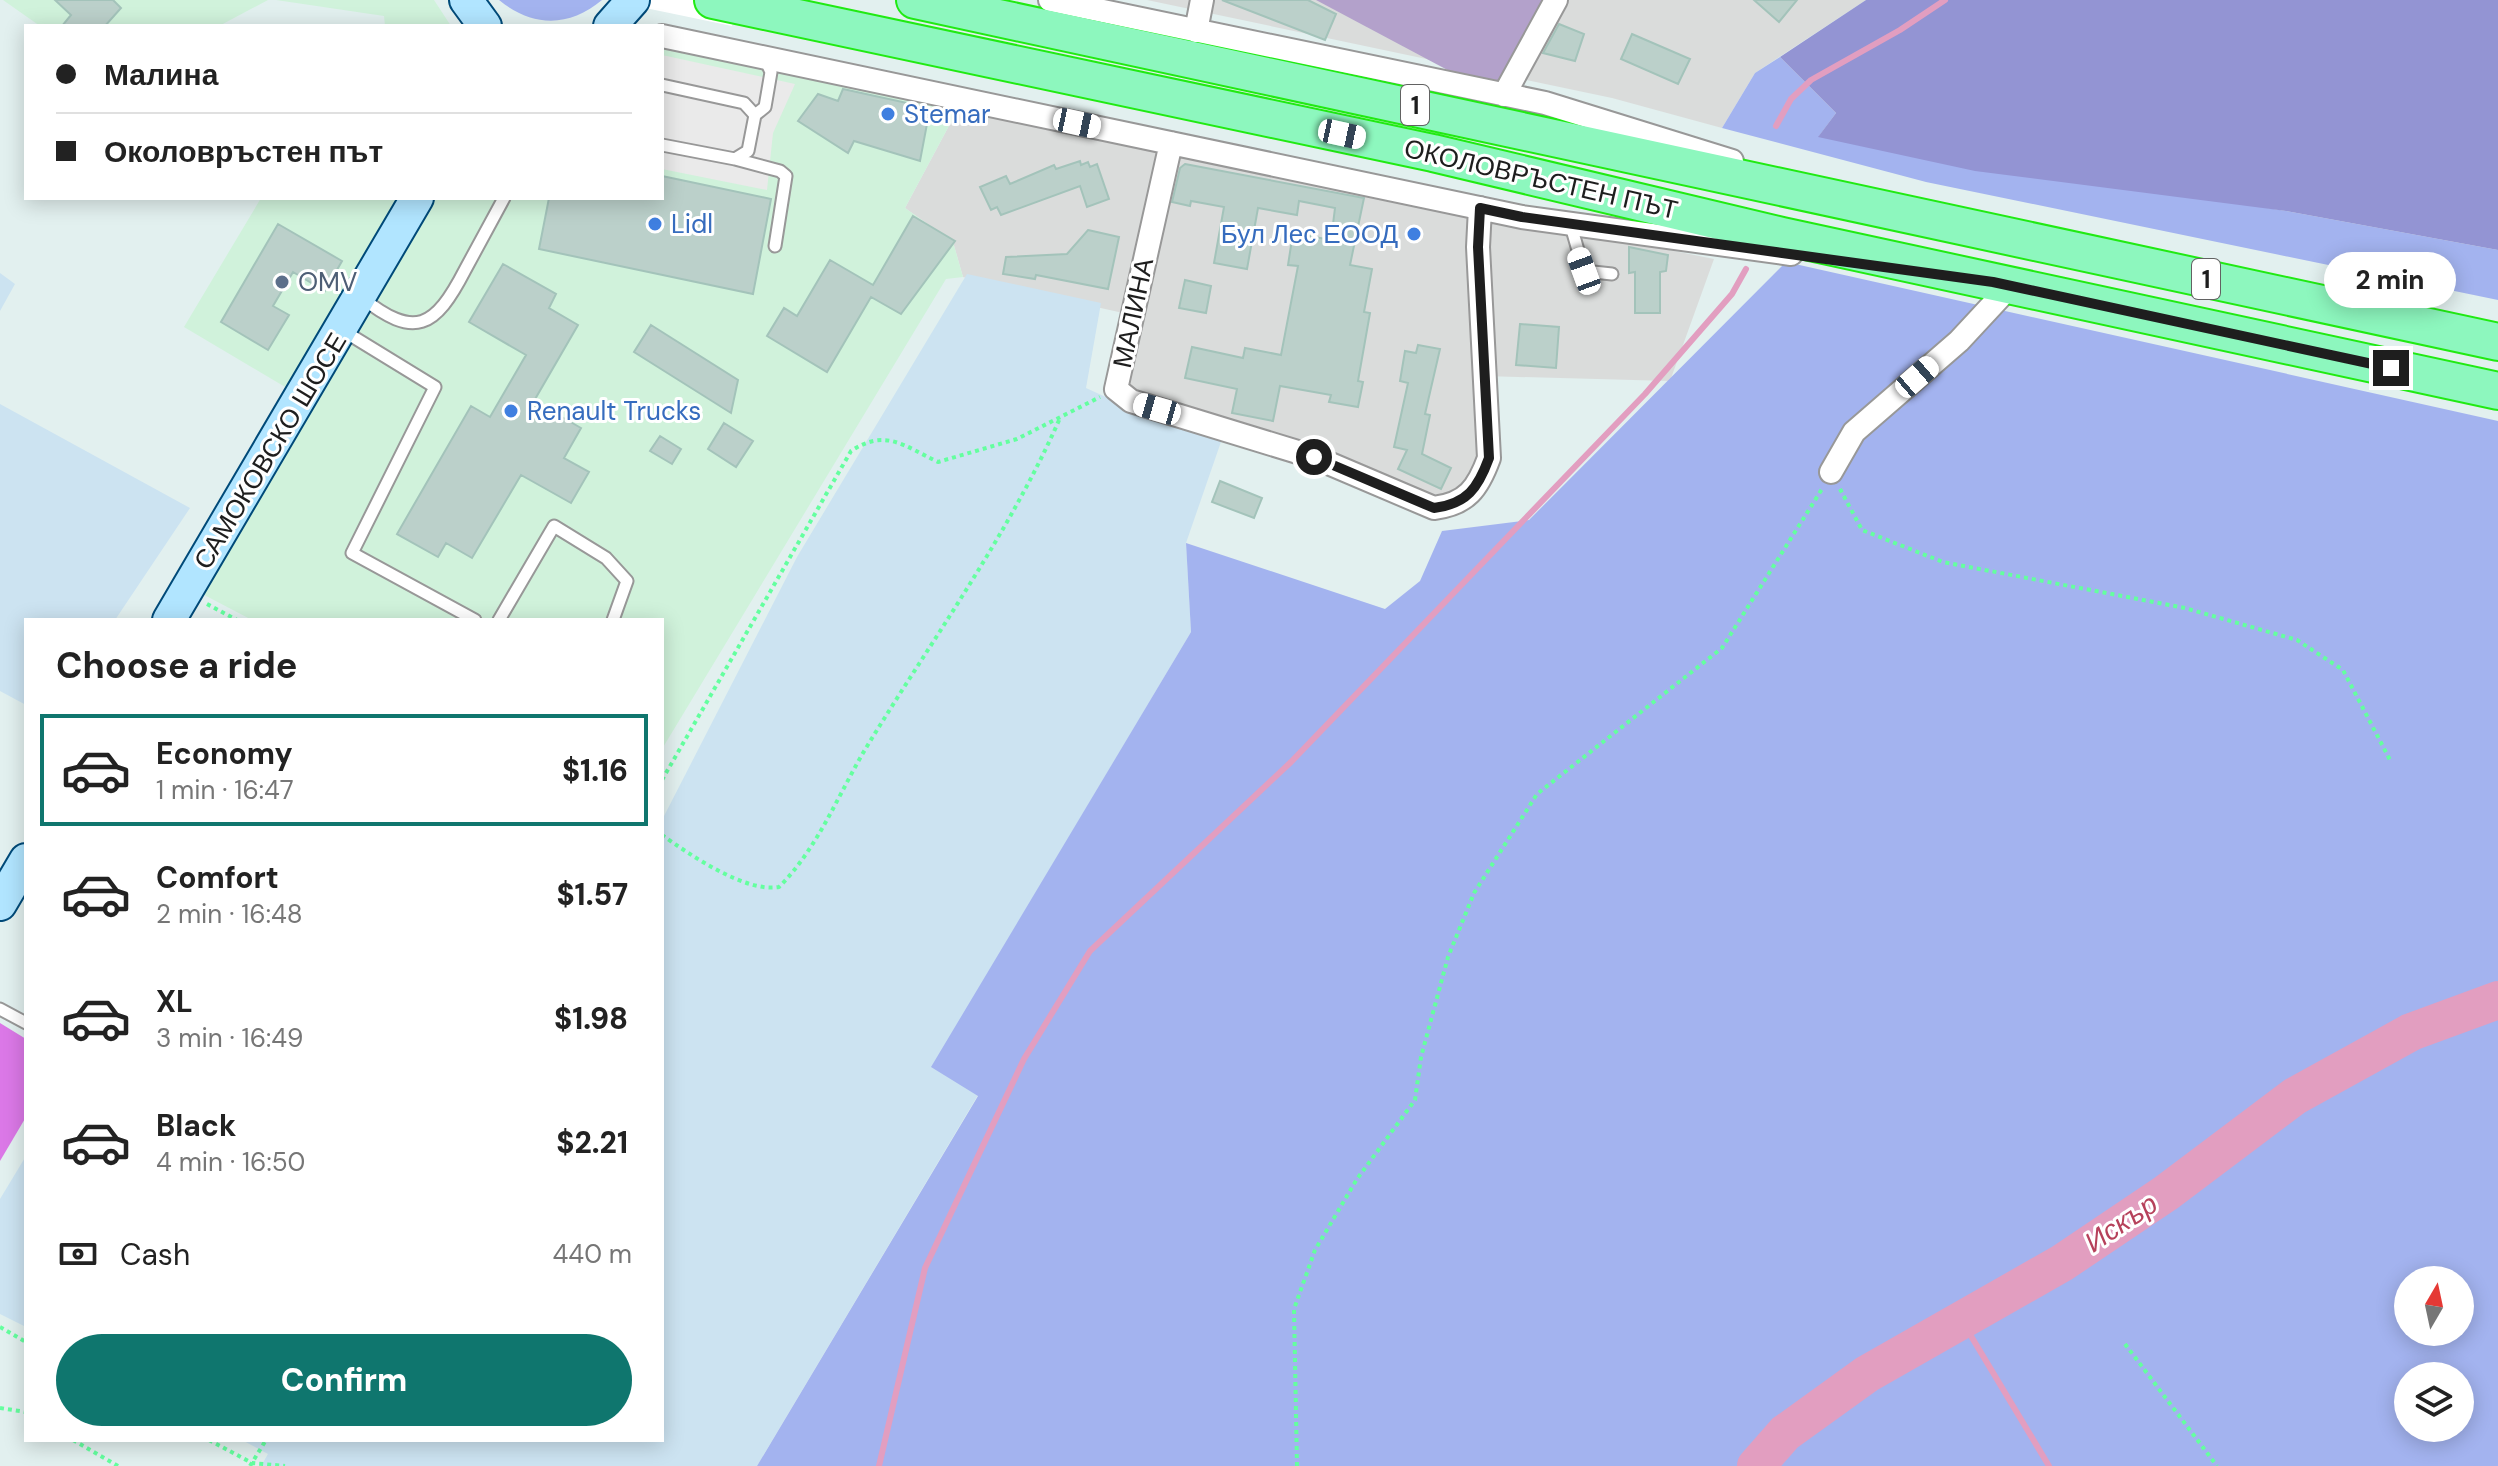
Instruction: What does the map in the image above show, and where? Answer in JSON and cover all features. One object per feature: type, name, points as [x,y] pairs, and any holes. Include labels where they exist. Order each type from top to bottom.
[{"type":"highway","name":"ОКОЛОВРЪСТЕН ПЪТ","points":[[915,0],[1439,110],[1913,217],[2498,342]]},
{"type":"highway","name":"ОКОЛОВРЪСТЕН ПЪТ","points":[[725,2],[1418,150],[1782,236],[2498,391]]},
{"type":"main road","points":[[612,24],[633,0]]},
{"type":"main road","name":"САМОКОВСКО ШОСЕ","points":[[178,606],[416,200]]},
{"type":"main road","points":[[0,904],[24,863]]},
{"type":"street","name":"ОКОЛОВРЪСТЕН ПЪТ","points":[[1050,0],[1111,6],[1196,31],[1545,103],[1913,217]]},
{"type":"street","points":[[1196,31],[1202,0]]},
{"type":"street","points":[[1504,95],[1556,0]]},
{"type":"street","name":"ОКОЛОВРЪСТЕН ПЪТ","points":[[664,36],[1480,208],[1566,223],[2002,284]]},
{"type":"street","name":"МАЛИНА","points":[[1171,143],[1116,389],[1131,401],[1314,457],[1434,508],[1452,506],[1468,497],[1480,483],[1489,458],[1478,247],[1480,208]]},
{"type":"street","points":[[1831,472],[1854,432],[1959,341],[2002,284]]},
{"type":"lane","points":[[735,159],[748,151],[755,115],[765,107],[771,72],[764,57]]},
{"type":"lane","points":[[664,85],[744,103],[755,115]]},
{"type":"lane","points":[[664,145],[735,159],[780,171],[786,176],[775,246]]},
{"type":"lane","points":[[360,297],[401,322],[416,322],[440,313],[448,304],[503,200]]},
{"type":"lane","points":[[1566,223],[1571,226],[1584,271],[1612,274]]},
{"type":"lane","points":[[341,330],[435,387],[352,553],[471,618]]},
{"type":"lane","points":[[500,618],[554,526],[606,558],[627,581],[614,618]]},
{"type":"lane","points":[[0,1009],[24,1022]]},
{"type":"path","points":[[664,777],[851,451],[870,439],[889,439],[938,462],[1017,439],[1116,389]]},
{"type":"path","points":[[664,836],[691,855],[753,886],[779,887],[788,878],[803,861],[853,770],[999,533],[1060,418]]},
{"type":"path","points":[[1831,472],[1862,530],[1943,562],[2185,608],[2297,640],[2343,670],[2390,760]]},
{"type":"path","points":[[1297,1466],[1294,1309],[1315,1250],[1357,1179],[1415,1100],[1421,1057],[1448,957],[1474,893],[1537,794],[1722,648],[1803,523],[1831,472]]},
{"type":"path","points":[[178,606],[229,618]]},
{"type":"path","points":[[0,1327],[24,1341]]},
{"type":"path","points":[[2125,1344],[2217,1466]]},
{"type":"path","points":[[0,1408],[24,1412]]},
{"type":"path","points":[[76,1442],[118,1466]]},
{"type":"path","points":[[212,1442],[251,1464],[285,1466]]},
{"type":"path","points":[[251,1464],[265,1442]]},
{"type":"shaded area","points":[[3,0],[268,0],[223,24],[37,24]]},
{"type":"shaded area","points":[[276,0],[434,0],[450,24],[385,24],[384,16]]},
{"type":"shaded area","points":[[499,0],[602,0],[577,16],[550,21],[524,15]]},
{"type":"shaded area","points":[[1147,0],[1866,0],[1755,73],[1722,128],[1612,98]]},
{"type":"shaded area","points":[[1316,0],[1546,0],[1509,82],[1455,74]]},
{"type":"shaded area","points":[[1866,0],[2498,0],[2498,250],[2286,211],[1975,171],[1818,137],[1836,113],[1780,57]]},
{"type":"shaded area","points":[[664,45],[959,107],[905,208],[953,242],[963,277],[946,279],[664,746],[664,618],[248,618],[189,587],[302,397],[184,327],[260,200],[664,200]]},
{"type":"shaded area","points":[[664,55],[795,84],[773,133],[767,190],[664,169]]},
{"type":"shaded area","points":[[1780,57],[1836,113],[1819,136],[2286,211],[2498,250],[2498,300],[1926,182],[1722,128],[1755,73]]},
{"type":"shaded area","points":[[959,107],[1714,259],[1670,381],[1484,376],[1489,458],[1452,506],[1116,389],[1132,315],[963,277],[953,242],[905,208]]},
{"type":"shaded area","points":[[1786,262],[2498,421],[2498,1466],[757,1466],[978,1096],[931,1067],[1191,632],[1186,543],[1385,609],[1420,581],[1442,531],[1529,520]]},
{"type":"shaded area","points":[[0,273],[15,284],[0,311]]},
{"type":"shaded area","points":[[967,274],[1101,303],[1086,388],[1119,403],[1223,436],[1186,543],[1191,632],[932,1067],[978,1095],[757,1466],[261,1466],[268,1454],[246,1442],[664,1442],[664,816],[797,557]]},
{"type":"shaded area","points":[[0,404],[190,508],[116,618],[24,618],[24,704],[0,691]]},
{"type":"shaded area","points":[[0,1023],[24,1038],[24,1120],[0,1161]]},
{"type":"shaded area","points":[[24,1159],[24,1326],[0,1314],[0,1199]]},
{"type":"pier","points":[[607,0],[737,0],[732,26]]},
{"type":"building","points":[[55,0],[113,0],[121,8],[107,24],[64,24],[71,15]]},
{"type":"building","points":[[1222,0],[1308,0],[1336,14],[1325,40]]},
{"type":"building","points":[[1754,0],[1797,0],[1779,22]]},
{"type":"building","points":[[1559,24],[1584,34],[1575,61],[1543,53]]},
{"type":"building","points":[[1632,34],[1690,59],[1678,84],[1621,59]]},
{"type":"building","points":[[843,89],[930,108],[920,161],[854,141],[848,153],[798,121],[818,94],[838,101]]},
{"type":"building","points":[[1080,161],[1081,165],[1088,162],[1090,167],[1097,164],[1109,199],[1087,207],[1080,186],[1001,215],[997,207],[991,210],[980,187],[1006,176],[1010,184],[1054,165],[1056,169]]},
{"type":"building","points":[[1185,164],[1364,198],[1350,265],[1372,269],[1364,312],[1370,313],[1358,381],[1363,382],[1358,407],[1329,402],[1331,395],[1280,386],[1273,421],[1232,413],[1237,389],[1185,378],[1192,347],[1243,358],[1245,348],[1281,355],[1298,266],[1288,265],[1293,233],[1331,240],[1335,208],[1299,201],[1297,215],[1258,208],[1247,269],[1214,263],[1224,207],[1191,201],[1190,206],[1172,202],[1180,168]]},
{"type":"building","name":"Lidl","points":[[664,176],[771,199],[753,294],[539,249],[549,200],[664,200]]},
{"type":"building","points":[[913,216],[955,241],[901,314],[871,297],[827,372],[767,336],[784,308],[797,316],[830,260],[873,285]]},
{"type":"building","points":[[278,224],[342,261],[325,291],[293,272],[273,306],[289,315],[268,350],[221,322]]},
{"type":"building","points":[[1088,230],[1119,237],[1108,289],[1036,275],[1035,279],[1003,274],[1006,257],[1067,254]]},
{"type":"building","points":[[1629,247],[1668,255],[1666,271],[1660,272],[1660,313],[1635,313],[1635,272],[1629,273]]},
{"type":"building","name":"Renault Trucks","points":[[503,264],[556,294],[549,308],[578,325],[534,401],[581,428],[564,458],[589,472],[571,503],[521,475],[472,558],[446,543],[438,557],[397,534],[471,406],[490,417],[526,355],[469,322]]},
{"type":"building","points":[[1185,280],[1211,286],[1206,313],[1179,308]]},
{"type":"building","points":[[1520,324],[1559,327],[1556,368],[1516,365]]},
{"type":"building","points":[[651,325],[738,380],[731,413],[634,352]]},
{"type":"building","points":[[1418,345],[1440,349],[1425,414],[1430,415],[1422,454],[1451,468],[1441,489],[1398,469],[1407,450],[1394,447],[1408,383],[1400,381],[1405,351],[1416,353]]},
{"type":"building","points":[[724,423],[753,441],[736,467],[708,449]]},
{"type":"building","points":[[660,436],[681,449],[672,464],[650,451]]},
{"type":"building","points":[[1220,481],[1262,498],[1254,518],[1212,502]]},
{"type":"waterway","points":[[1776,126],[1791,99],[1811,80],[1900,30],[1945,0]]},
{"type":"waterway","points":[[879,1466],[925,1268],[1024,1059],[1090,951],[1291,762],[1645,394],[1732,294],[1746,269]]},
{"type":"waterway","name":"Искър","points":[[1756,1466],[1785,1433],[1867,1374],[2062,1263],[2166,1193],[2295,1096],[2411,1032],[2498,1000]]},
{"type":"waterway","points":[[1962,1321],[2049,1466]]},
{"type":"place","name":"Stemar","points":[[888,114]]},
{"type":"place","name":"Lidl","points":[[655,224]]},
{"type":"place","name":"Бул Лес ЕООД","points":[[1414,234]]},
{"type":"place","name":"OMV","points":[[282,282]]},
{"type":"place","name":"Renault Trucks","points":[[511,411]]},
{"type":"route","points":[[1314,457],[1434,508],[1452,506],[1468,497],[1480,483],[1489,458],[1478,247],[1480,208],[1522,217],[1993,282],[2391,368]]}]
